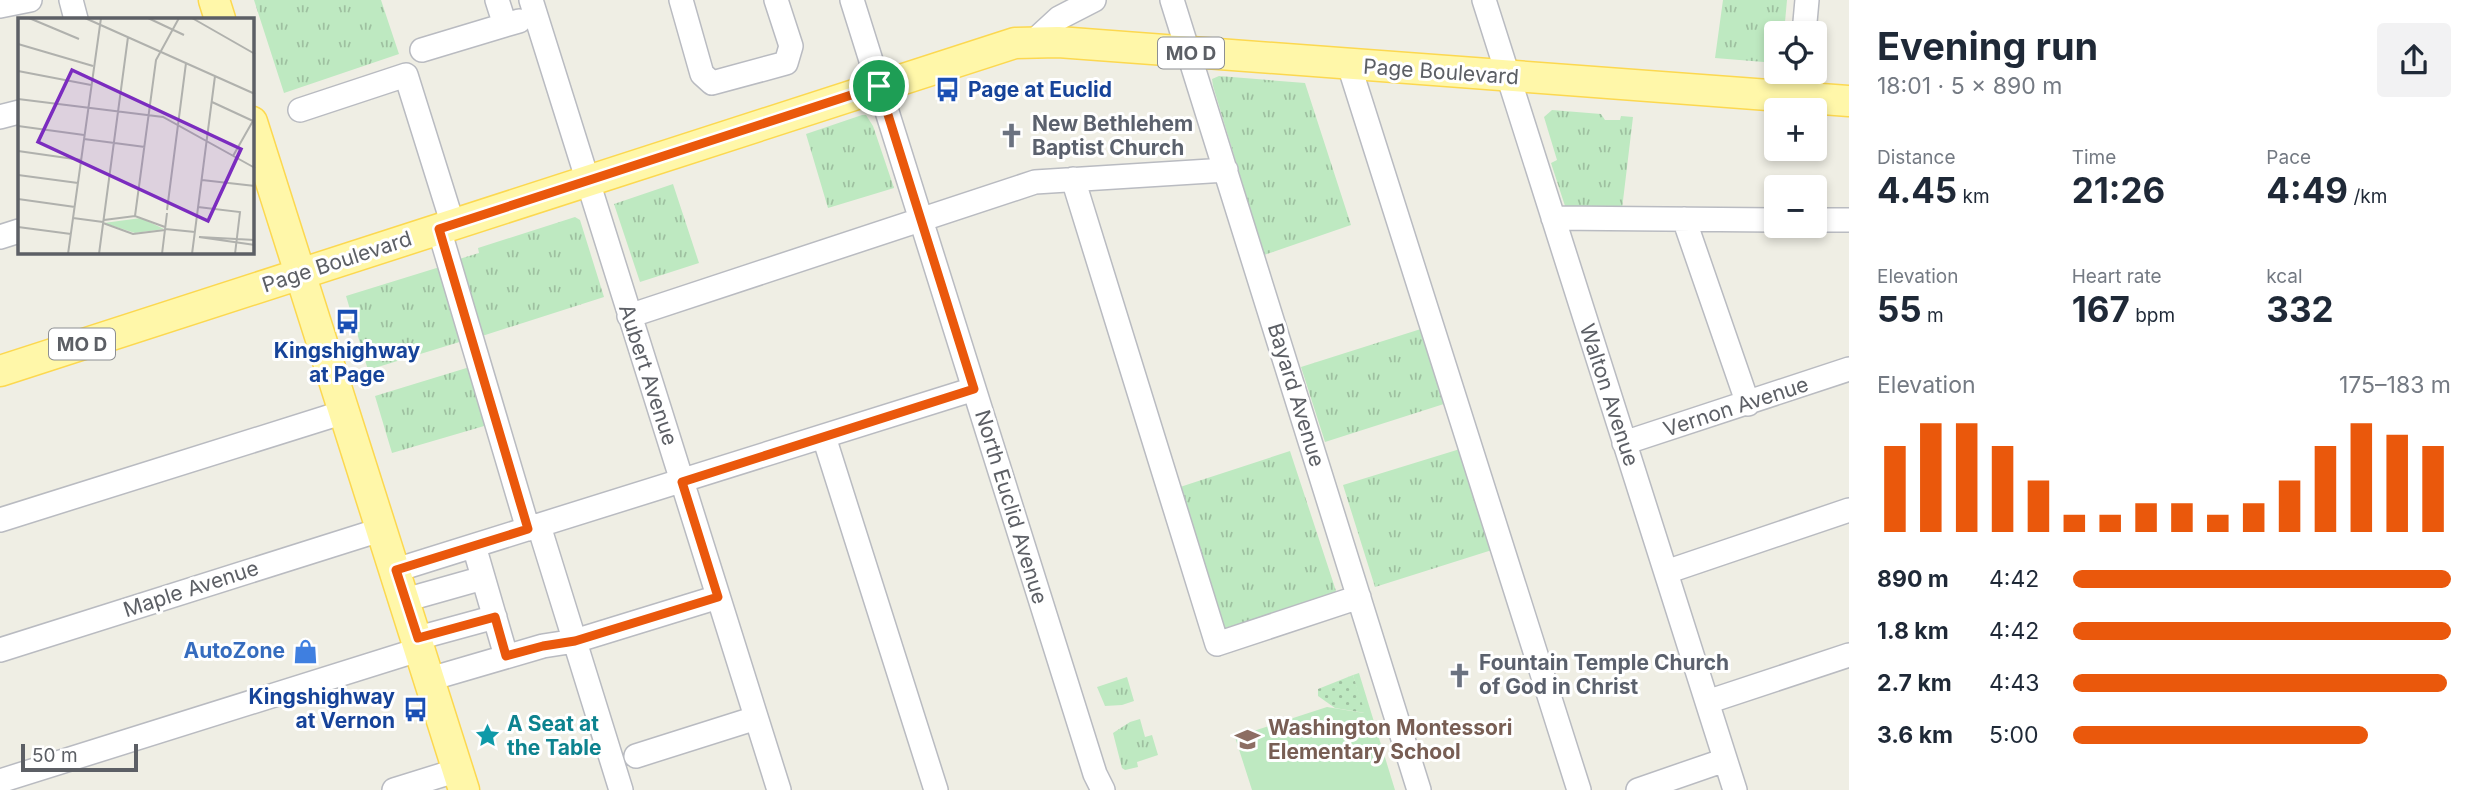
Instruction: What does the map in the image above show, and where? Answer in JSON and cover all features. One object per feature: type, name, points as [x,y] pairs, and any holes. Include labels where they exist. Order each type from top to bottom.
[{"type":"main road","points":[[214,0],[220,18]]},
{"type":"main road","name":"Page Boulevard","points":[[0,370],[1015,43],[1034,41],[1507,76],[1800,85],[1849,101]]},
{"type":"main road","points":[[254,136],[258,163],[301,274],[461,780]]},
{"type":"street","points":[[0,6],[30,0]]},
{"type":"street","points":[[71,0],[76,18]]},
{"type":"street","points":[[497,0],[505,25]]},
{"type":"street","points":[[681,0],[702,74],[712,83],[786,63],[791,46],[776,0]]},
{"type":"street","name":"North Euclid Avenue","points":[[852,0],[1098,785]]},
{"type":"street","points":[[1034,41],[1059,18],[1094,0]]},
{"type":"street","name":"Bayard Avenue","points":[[1172,0],[1419,790]]},
{"type":"street","name":"Walton Avenue","points":[[1484,0],[1735,790]]},
{"type":"street","points":[[1805,21],[1807,0]]},
{"type":"street","points":[[422,50],[505,25],[533,8]]},
{"type":"street","name":"Aubert Avenue","points":[[533,8],[779,790]]},
{"type":"street","points":[[1349,65],[1579,790]]},
{"type":"street","points":[[300,110],[406,75],[446,227],[534,527],[575,641],[621,790]]},
{"type":"street","points":[[0,117],[18,112]]},
{"type":"street","points":[[629,316],[1035,182],[1226,170]]},
{"type":"street","points":[[1073,180],[1217,644],[1359,597]]},
{"type":"street","points":[[1553,218],[1764,220]]},
{"type":"street","points":[[1684,219],[1748,404]]},
{"type":"street","points":[[1827,220],[1849,220]]},
{"type":"street","points":[[0,237],[18,231]]},
{"type":"street","name":"Vernon Avenue","points":[[1624,443],[1849,369]]},
{"type":"street","points":[[396,570],[974,389]]},
{"type":"street","points":[[0,520],[344,412]]},
{"type":"street","points":[[824,437],[936,790]]},
{"type":"street","points":[[1666,572],[1849,510]]},
{"type":"street","name":"Maple Avenue","points":[[0,650],[383,529]]},
{"type":"street","points":[[474,546],[506,656]]},
{"type":"street","points":[[405,600],[483,578]]},
{"type":"street","points":[[430,679],[543,646],[575,641],[718,597]]},
{"type":"street","points":[[0,781],[495,617]]},
{"type":"street","points":[[1707,702],[1849,655]]},
{"type":"street","points":[[636,756],[756,718]]},
{"type":"street","points":[[1639,790],[1725,760]]},
{"type":"street","points":[[394,790],[461,780]]},
{"type":"green space","points":[[254,0],[381,0],[399,54],[284,93]]},
{"type":"green space","points":[[1723,0],[1787,0],[1785,21],[1764,21],[1764,62],[1715,58]]},
{"type":"green space","points":[[1219,76],[1305,83],[1351,225],[1264,255],[1213,86],[1212,79]]},
{"type":"green space","points":[[1552,110],[1601,114],[1605,120],[1620,120],[1621,116],[1633,117],[1622,209],[1565,206],[1551,163],[1557,160],[1544,117]]},
{"type":"green space","points":[[866,115],[873,126],[894,188],[828,208],[806,134]]},
{"type":"green space","points":[[673,184],[699,263],[640,282],[614,204]]},
{"type":"green space","points":[[575,217],[580,220],[604,297],[479,337],[456,260],[479,253],[478,248]]},
{"type":"green space","points":[[443,266],[466,340],[368,370],[346,296]]},
{"type":"green space","points":[[1424,328],[1447,403],[1325,442],[1301,367]]},
{"type":"green space","points":[[473,366],[491,424],[392,453],[375,396]]},
{"type":"green space","points":[[1460,449],[1492,550],[1375,587],[1343,485]]},
{"type":"green space","points":[[1290,451],[1338,597],[1224,634],[1177,488]]},
{"type":"green space","points":[[1359,673],[1395,790],[1252,790],[1235,737],[1327,707],[1364,713],[1353,675]]},
{"type":"green space","points":[[1353,675],[1365,713],[1335,708],[1318,696],[1318,689]]},
{"type":"green space","points":[[1127,677],[1134,701],[1105,706],[1097,687]]},
{"type":"green space","points":[[1140,719],[1145,737],[1152,735],[1158,755],[1137,762],[1138,767],[1125,770],[1122,768],[1113,733]]},
{"type":"place","name":"Page at Euclid","points":[[948,90]]},
{"type":"place","name":"New Bethlehem Baptist Church","points":[[1012,136]]},
{"type":"place","name":"Kingshighway at Page","points":[[347,322]]},
{"type":"place","name":"AutoZone","points":[[305,651]]},
{"type":"place","name":"Fountain Temple Church of God in Christ","points":[[1459,675]]},
{"type":"place","name":"Kingshighway at Vernon","points":[[415,709]]},
{"type":"place","name":"A Seat at the Table","points":[[487,736]]},
{"type":"place","name":"Washington Montessori Elementary School","points":[[1248,740]]},
{"type":"route","points":[[879,86],[974,389],[682,482],[718,597],[575,641],[506,656],[495,617],[418,638],[396,570],[528,529],[439,229],[879,86]]}]
